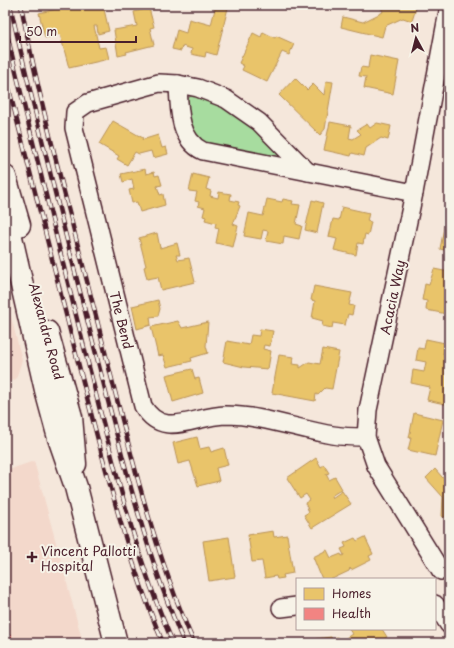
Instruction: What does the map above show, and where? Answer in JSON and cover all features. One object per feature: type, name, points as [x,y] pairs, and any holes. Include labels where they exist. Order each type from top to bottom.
[{"type":"street","name":"Acacia Way","points":[[441,573],[376,466],[366,437],[368,410],[414,193],[449,6]]},
{"type":"street","name":"The Bend","points":[[308,172],[259,122],[239,107],[213,93],[178,84],[159,83],[88,103],[75,112],[74,128],[142,406],[149,416],[160,424],[174,425],[212,416],[227,415],[255,419],[333,435],[366,437]]},
{"type":"street","points":[[178,84],[178,99],[185,135],[195,147],[213,154],[414,193]]},
{"type":"street","name":"Alexandra Road","points":[[5,177],[71,416],[76,487]]},
{"type":"street","name":"Alexandra Road","points":[[5,211],[46,390],[59,438],[76,487],[116,643]]},
{"type":"street","points":[[436,606],[449,625]]},
{"type":"shaded area","points":[[5,293],[22,360],[16,379],[5,384]]},
{"type":"shaded area","name":"Vincent Pallotti Hospital","points":[[34,461],[83,643],[5,643],[5,471]]},
{"type":"green space","points":[[192,95],[237,112],[280,155],[277,160],[194,142],[186,100]]},
{"type":"building: Homes","points":[[74,5],[103,5],[109,31],[98,34],[97,26],[94,26],[99,48],[106,47],[109,59],[69,68],[60,34],[45,38],[39,13]]},
{"type":"building: Homes","points":[[216,5],[228,8],[216,55],[206,52],[205,57],[191,54],[192,49],[182,46],[181,51],[172,49],[177,30],[186,33],[189,19],[211,25]]},
{"type":"building: Homes","points":[[380,5],[407,5],[416,8],[412,21],[403,18],[385,26],[382,37],[341,27],[343,17],[363,22],[383,12]]},
{"type":"building: Homes","points":[[149,8],[154,27],[150,28],[154,45],[126,52],[127,54],[118,56],[114,30],[137,26],[134,12]]},
{"type":"building: Homes","points":[[263,32],[275,38],[276,36],[294,44],[289,55],[282,52],[267,82],[242,70],[244,66],[239,63],[253,33],[261,37]]},
{"type":"building: Homes","points":[[370,55],[399,61],[393,94],[364,88],[366,77],[359,76],[361,67],[368,68]]},
{"type":"building: Homes","points":[[295,78],[307,90],[313,84],[324,95],[326,81],[333,82],[325,129],[320,135],[279,95]]},
{"type":"building: Homes","points":[[113,121],[143,138],[142,140],[158,135],[162,148],[166,147],[168,154],[153,158],[151,151],[139,154],[135,152],[127,165],[117,159],[119,156],[99,144]]},
{"type":"building: Homes","points":[[330,122],[351,126],[349,138],[353,139],[361,134],[357,130],[367,124],[370,128],[377,123],[391,126],[388,140],[381,138],[366,148],[364,156],[352,153],[351,156],[324,150]]},
{"type":"building: Homes","points":[[145,169],[146,174],[154,172],[155,176],[159,175],[162,185],[157,186],[160,195],[163,194],[165,205],[140,212],[137,202],[132,203],[129,190],[134,189],[132,179],[123,182],[121,174]]},
{"type":"building: Homes","points":[[193,174],[209,178],[206,189],[211,191],[210,196],[218,198],[219,192],[231,194],[230,200],[239,202],[238,205],[240,206],[233,224],[238,226],[233,247],[216,243],[219,228],[215,227],[216,223],[205,220],[206,217],[203,216],[205,208],[198,206],[199,202],[195,201],[197,192],[189,191]]},
{"type":"building: Homes","points":[[267,199],[282,202],[283,199],[293,201],[292,204],[300,205],[296,224],[302,226],[299,239],[284,236],[283,244],[266,241],[268,231],[263,230],[261,239],[244,236],[249,213],[263,216]]},
{"type":"building: Homes","points":[[312,200],[323,203],[317,233],[305,230]]},
{"type":"building: Homes","points":[[342,207],[369,213],[367,221],[371,222],[368,235],[365,234],[363,244],[358,243],[356,255],[334,250],[337,239],[329,237],[333,219],[339,220]]},
{"type":"building: Homes","points":[[446,217],[449,218],[449,251],[440,249]]},
{"type":"building: Homes","points":[[157,233],[160,248],[177,243],[180,255],[176,255],[178,260],[189,258],[195,282],[161,290],[158,277],[147,279],[144,267],[146,266],[139,238]]},
{"type":"building: Homes","points":[[434,269],[449,272],[449,312],[447,314],[426,310],[427,301],[422,300],[425,284],[429,285]]},
{"type":"building: Homes","points":[[314,286],[352,293],[349,305],[354,306],[352,315],[348,314],[345,325],[333,323],[332,328],[322,326],[323,321],[312,318],[315,301],[311,300]]},
{"type":"building: Homes","points":[[158,300],[160,309],[158,316],[150,317],[151,325],[137,329],[132,306]]},
{"type":"building: Homes","points":[[178,321],[182,328],[208,322],[206,346],[208,353],[191,358],[192,361],[167,367],[163,355],[158,356],[151,327]]},
{"type":"building: Homes","points":[[260,329],[273,331],[270,346],[264,345],[263,349],[271,351],[268,369],[244,367],[223,362],[227,341],[249,345],[251,335],[259,336]]},
{"type":"building: Homes","points":[[426,339],[445,343],[443,354],[449,355],[447,378],[449,379],[449,405],[427,400],[430,387],[411,383],[413,370],[424,372],[426,362],[416,360],[418,348],[424,349]]},
{"type":"building: Homes","points":[[323,349],[339,352],[332,389],[325,388],[318,395],[316,394],[315,401],[272,393],[279,355],[294,357],[292,364],[300,365],[300,368],[309,362],[320,364]]},
{"type":"building: Homes","points":[[192,369],[195,379],[199,378],[203,393],[173,402],[166,375]]},
{"type":"building: Homes","points":[[414,413],[443,420],[435,456],[408,450]]},
{"type":"building: Homes","points":[[197,437],[200,449],[209,447],[211,452],[224,448],[228,465],[216,468],[219,481],[198,486],[190,461],[178,464],[173,443]]},
{"type":"building: Homes","points":[[316,458],[321,467],[324,465],[329,473],[326,474],[329,480],[335,477],[342,489],[331,496],[332,498],[342,491],[351,504],[312,528],[304,515],[309,512],[305,503],[310,500],[306,494],[300,498],[287,478]]},
{"type":"building: Homes","points":[[435,469],[449,485],[449,517],[442,517],[443,497],[426,478]]},
{"type":"building: Homes","points":[[273,531],[274,537],[287,535],[293,573],[283,575],[284,578],[277,579],[276,576],[265,578],[262,561],[252,562],[248,535]]},
{"type":"building: Homes","points":[[229,537],[235,577],[209,581],[203,541]]},
{"type":"building: Homes","points":[[365,537],[373,554],[369,556],[371,560],[351,570],[350,568],[349,571],[334,578],[322,578],[313,557],[327,550],[331,558],[341,554],[342,556],[344,555],[341,549],[346,547],[344,543],[355,538],[357,541]]},
{"type":"building: Homes","points":[[350,630],[383,630],[387,637],[377,643],[316,643],[316,639],[331,637],[332,640],[337,637],[340,642],[352,634]]},
{"type":"building: Health","points":[[5,633],[10,635],[17,643],[5,643]]},
{"type":"railway","points":[[10,5],[124,464],[157,572],[184,643]]},
{"type":"railway","points":[[21,5],[48,127],[129,448],[164,566],[194,643]]},
{"type":"railway","points":[[5,25],[115,469],[135,540],[159,609],[173,643]]},
{"type":"railway","points":[[5,73],[108,479],[138,578],[163,643]]},
{"type":"place","name":"Vincent Pallotti Hospital","points":[[32,557]]}]
